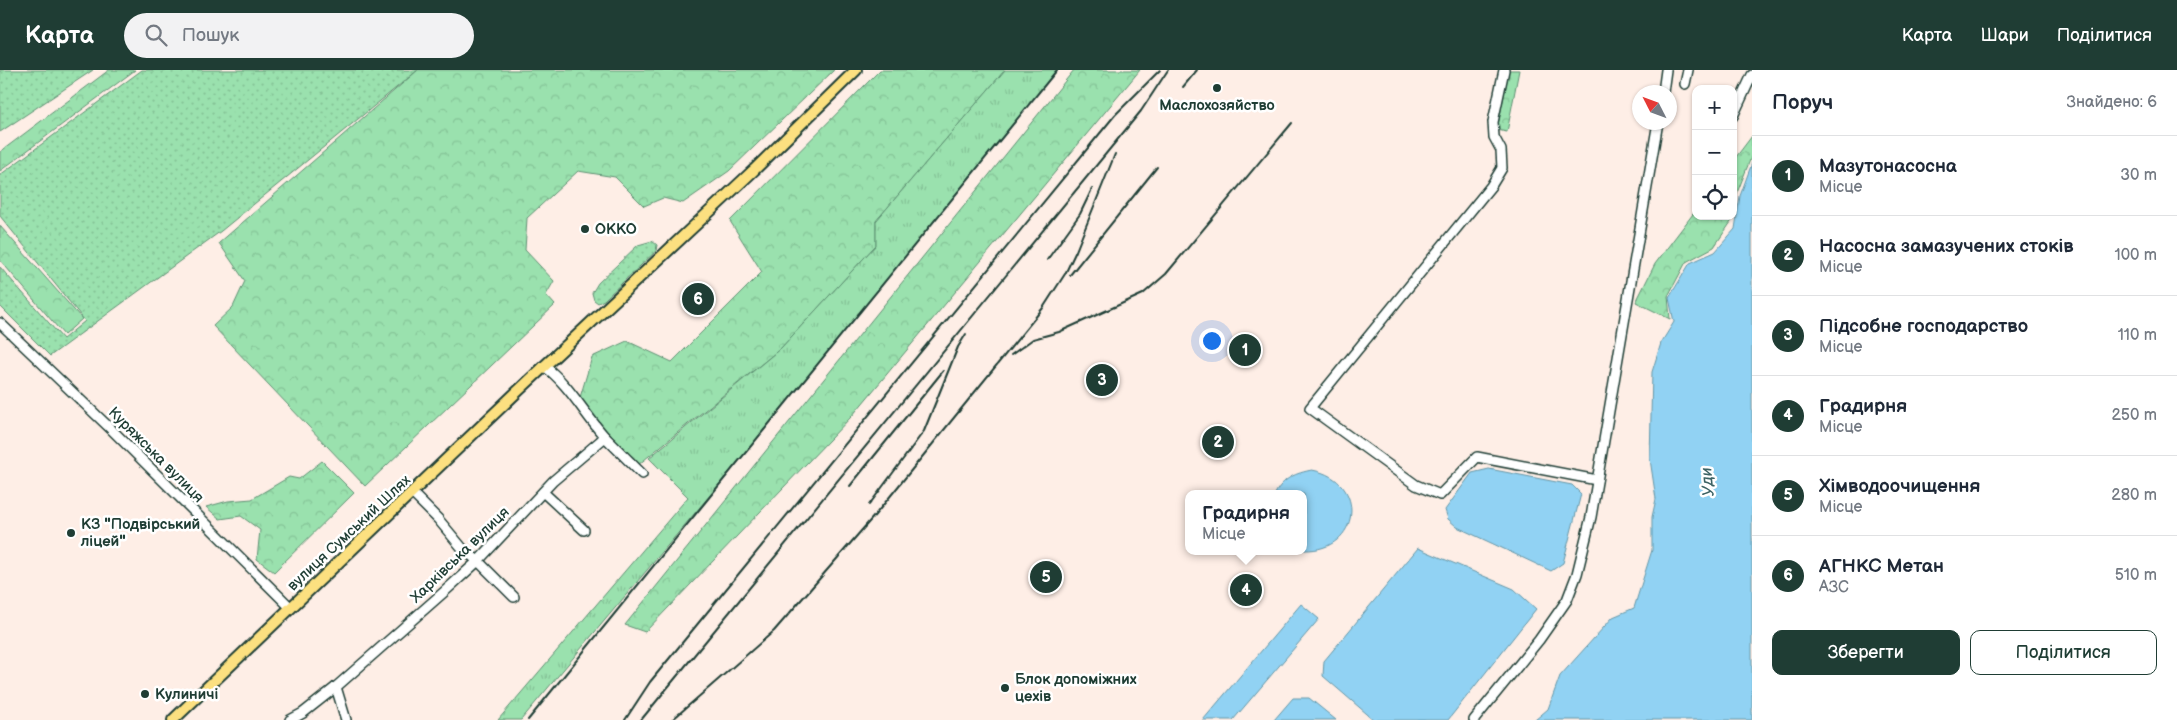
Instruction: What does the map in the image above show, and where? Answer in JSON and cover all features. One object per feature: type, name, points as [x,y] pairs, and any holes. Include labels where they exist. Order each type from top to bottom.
[{"type":"main road","name":"вулиця Сумський Шлях","points":[[173,720],[544,366],[754,170],[856,70]]},
{"type":"street","points":[[1504,70],[1493,122],[1494,137],[1500,150],[1502,168],[1491,186],[1310,408],[1416,485],[1440,494],[1477,457],[1597,480]]},
{"type":"street","points":[[1664,85],[1666,70]]},
{"type":"street","points":[[1685,84],[1688,70]]},
{"type":"street","points":[[1737,107],[1752,75]]},
{"type":"street","points":[[1474,720],[1540,640],[1567,600],[1577,574],[1597,480],[1657,130]]},
{"type":"street","name":"Куряжська вулиця","points":[[0,323],[112,430],[291,608]]},
{"type":"street","points":[[544,366],[558,376],[588,419],[642,474]]},
{"type":"street","name":"Харківська вулиця","points":[[290,720],[303,713],[336,688],[478,561],[543,492],[605,437]]},
{"type":"street","points":[[543,492],[584,530]]},
{"type":"street","points":[[412,493],[464,549],[514,597]]},
{"type":"street","points":[[336,688],[346,720]]},
{"type":"green space","points":[[0,70],[93,70],[0,132]]},
{"type":"green space","points":[[109,70],[135,70],[0,171],[0,152]]},
{"type":"green space","points":[[142,70],[418,70],[221,231],[50,356],[0,306],[0,267],[63,339],[85,321],[0,216],[0,175]]},
{"type":"green space","points":[[418,70],[834,70],[729,171],[683,203],[663,198],[644,206],[615,177],[578,171],[527,218],[525,250],[554,281],[546,295],[555,305],[365,486],[213,326],[233,307],[245,281],[219,243]]},
{"type":"green space","points":[[880,70],[1005,70],[876,221],[876,245],[781,348],[638,465],[579,401],[592,357],[627,341],[672,362],[762,272],[730,221]]},
{"type":"green space","points":[[1005,70],[1057,70],[747,451],[521,720],[498,720],[688,497],[649,458],[781,348],[876,245],[876,221]]},
{"type":"green space","points":[[1074,70],[1140,70],[852,416],[645,632],[625,625]]},
{"type":"green space","points":[[1509,70],[1519,70],[1507,132],[1497,130]]},
{"type":"green space","points":[[1752,136],[1752,155],[1737,193],[1737,175],[1737,156]]},
{"type":"green space","points":[[1692,215],[1692,220],[1731,220],[1714,247],[1686,262],[1668,296],[1670,319],[1636,302],[1655,264]]},
{"type":"green space","points":[[0,226],[82,319],[64,335],[0,260]]},
{"type":"green space","points":[[652,241],[657,245],[656,251],[604,300],[598,303],[594,300],[592,293],[598,283],[638,245]]},
{"type":"green space","points":[[322,461],[354,493],[274,572],[257,559],[260,530],[241,516],[220,519],[206,507],[228,501],[252,499],[289,477],[299,479]]},
{"type":"water","name":"Уди","points":[[1752,163],[1752,720],[1535,720],[1548,709],[1560,676],[1613,617],[1634,608],[1652,550],[1652,517],[1656,499],[1650,459],[1652,372],[1661,343],[1674,322],[1669,298],[1690,263],[1715,252],[1735,229],[1740,196]]},
{"type":"water","points":[[1489,469],[1572,485],[1581,494],[1563,563],[1551,571],[1457,527],[1448,519],[1445,510],[1472,473]]},
{"type":"water","points":[[1312,470],[1330,476],[1343,487],[1350,500],[1351,514],[1347,528],[1337,540],[1323,548],[1307,550],[1307,490],[1277,490],[1290,477]]},
{"type":"water","points":[[1418,548],[1514,589],[1536,609],[1448,720],[1374,720],[1323,676],[1324,661]]},
{"type":"water","points":[[1301,604],[1319,619],[1233,720],[1203,720]]},
{"type":"water","points":[[1293,698],[1309,698],[1336,720],[1274,720]]},
{"type":"railway","points":[[528,720],[1057,70]]},
{"type":"railway","points":[[625,720],[650,682],[1115,115],[1160,70]]},
{"type":"railway","points":[[641,720],[1141,111],[1168,70]]},
{"type":"railway","points":[[1183,87],[1197,70]]},
{"type":"railway","points":[[1011,355],[1033,339],[1059,332],[1143,294],[1166,274],[1292,123]]},
{"type":"railway","points":[[672,720],[774,631],[875,515],[1043,308],[1065,274],[1076,251],[1115,154]]},
{"type":"railway","points":[[1070,275],[1157,167]]},
{"type":"railway","points":[[1047,260],[1080,214],[1092,189]]},
{"type":"railway","points":[[869,505],[924,431],[958,347],[966,334]]},
{"type":"railway","points":[[850,486],[943,371]]},
{"type":"place","name":"Маслохозяйство","points":[[1217,88]]},
{"type":"place","name":"ОККО","points":[[585,229]]},
{"type":"place","name":"АГНКС Метан","points":[[698,299]]},
{"type":"place","name":"Мазутонасосна","points":[[1245,350]]},
{"type":"place","name":"Підсобне господарство","points":[[1102,380]]},
{"type":"place","name":"Насосна замазучених стоків","points":[[1218,442]]},
{"type":"place","name":"КЗ \"Подвірський ліцей\"","points":[[71,533]]},
{"type":"place","name":"Хімводоочищення","points":[[1046,577]]},
{"type":"place","name":"Градирня","points":[[1246,590]]},
{"type":"place","name":"Блок допоміжних цехів","points":[[1005,688]]},
{"type":"place","name":"Кулиничі","points":[[145,694]]}]
